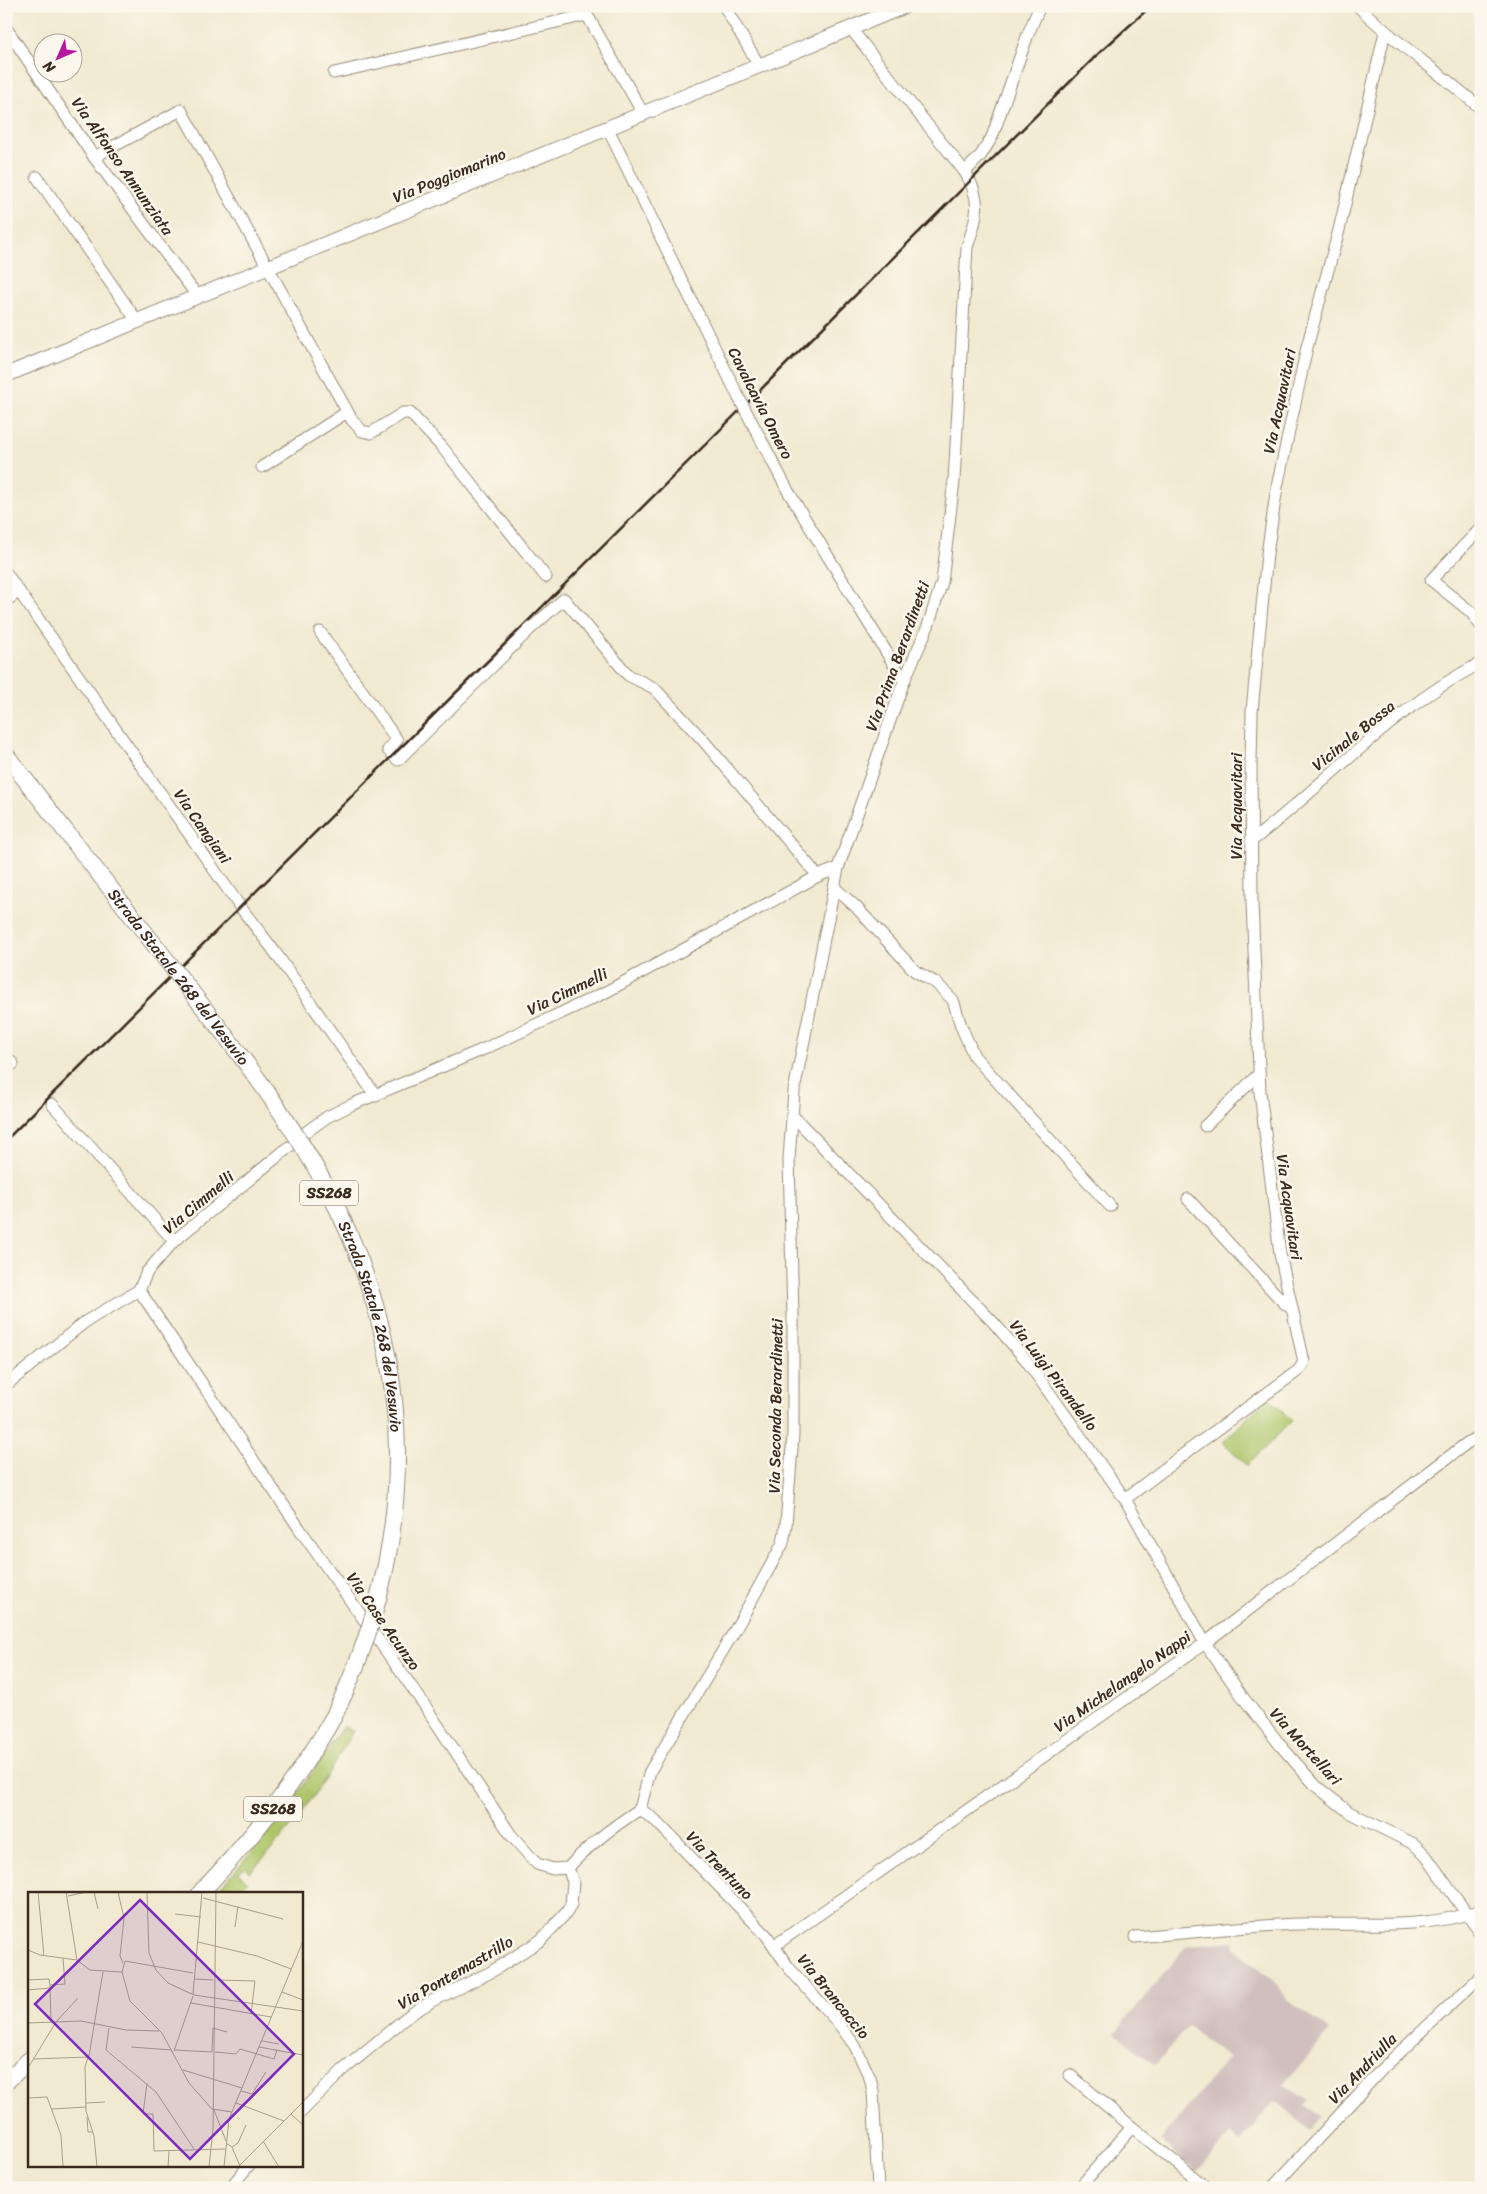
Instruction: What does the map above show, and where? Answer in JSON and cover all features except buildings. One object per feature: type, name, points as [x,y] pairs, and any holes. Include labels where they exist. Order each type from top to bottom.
[{"type":"highway","name":"Strada Statale 268 del Vesuvio","points":[[6,755],[206,1011],[271,1098],[310,1158],[344,1222],[369,1283],[383,1334],[394,1402],[397,1456],[395,1510],[386,1572],[375,1615],[350,1683],[313,1753],[282,1798],[242,1847],[201,1892]]},
{"type":"highway","points":[[6,2082],[28,2061]]},
{"type":"main road","name":"Via Poggiomarino","points":[[6,375],[270,268],[326,243],[760,68],[905,6]]},
{"type":"street","points":[[724,6],[760,68]]},
{"type":"street","points":[[965,172],[981,155],[992,137],[1028,34],[1040,6]]},
{"type":"street","points":[[1358,6],[1385,32],[1418,56],[1481,109]]},
{"type":"street","points":[[334,73],[587,15],[644,115]]},
{"type":"street","name":"Via Alfonso Annunziata","points":[[6,28],[94,157],[198,297]]},
{"type":"street","name":"Via Prima Berardinetti","points":[[792,1115],[794,1091],[810,1004],[838,868],[904,681],[928,626],[942,582],[954,481],[968,247],[976,220],[978,204],[974,188],[965,172],[851,29]]},
{"type":"street","name":"Via Acquavitari","points":[[1125,1499],[1299,1370],[1304,1362],[1304,1355],[1291,1308],[1277,1234],[1259,1074],[1252,903],[1252,711],[1267,554],[1278,487],[1307,347],[1339,230],[1385,32]]},
{"type":"street","points":[[94,157],[181,110],[270,268],[347,412],[362,431],[371,433],[403,413],[410,412],[442,447],[546,577]]},
{"type":"street","name":"Cavalcavia Omero","points":[[608,129],[739,398],[788,491],[904,681]]},
{"type":"street","points":[[37,177],[137,321]]},
{"type":"street","points":[[262,467],[347,412]]},
{"type":"street","points":[[1481,528],[1432,580],[1471,612],[1481,626]]},
{"type":"street","name":"Via Cangiani","points":[[6,573],[224,884],[272,948],[376,1096]]},
{"type":"street","points":[[6,602],[19,591]]},
{"type":"street","points":[[320,632],[397,740],[388,750],[398,760],[529,630],[564,599],[628,675],[654,688],[702,738],[818,876]]},
{"type":"street","name":"Vicinale Bossa","points":[[1253,840],[1342,762],[1454,677],[1481,663]]},
{"type":"street","name":"Via Cimmelli","points":[[306,1132],[327,1117],[484,1050],[604,993],[818,876],[838,868]]},
{"type":"street","points":[[834,887],[915,971],[936,983],[953,1000],[961,1026],[974,1056],[1110,1206]]},
{"type":"street","points":[[1205,1126],[1259,1074]]},
{"type":"street","points":[[52,1104],[174,1241]]},
{"type":"street","name":"Via Luigi Pirandello","points":[[792,1115],[993,1322],[1026,1360],[1125,1499],[1205,1643]]},
{"type":"street","name":"Via Seconda Berardinetti","points":[[640,1810],[650,1771],[734,1632],[783,1543],[793,1435],[793,1316],[789,1159],[792,1115]]},
{"type":"street","name":"Via Cimmelli","points":[[139,1290],[148,1272],[174,1241],[289,1147]]},
{"type":"street","points":[[1188,1199],[1283,1302],[1291,1308]]},
{"type":"street","points":[[6,1385],[85,1322],[139,1290]]},
{"type":"street","name":"Via Case Acunzo","points":[[139,1290],[299,1528],[423,1704],[511,1835],[537,1864],[553,1870],[568,1868]]},
{"type":"street","name":"Via Michelangelo Nappi","points":[[774,1946],[1205,1643],[1467,1443],[1481,1435]]},
{"type":"street","name":"Via Mortellari","points":[[1205,1643],[1244,1699],[1316,1786],[1348,1812],[1414,1844],[1426,1856],[1481,1934]]},
{"type":"street","points":[[568,1868],[584,1850],[621,1821],[640,1810]]},
{"type":"street","name":"Via Trentuno","points":[[640,1810],[656,1821],[760,1928],[774,1946]]},
{"type":"street","name":"Via Pontemastrillo","points":[[302,2111],[342,2071],[408,2016],[432,2001],[490,1972],[541,1940],[567,1912],[571,1904],[573,1882],[568,1868]]},
{"type":"street","points":[[1135,1937],[1296,1924],[1428,1922],[1466,1915],[1481,1910]]},
{"type":"street","name":"Via Brancaccio","points":[[774,1946],[788,1968],[839,2024],[855,2046],[870,2078],[878,2188]]},
{"type":"street","name":"Via Andriulla","points":[[1272,2188],[1383,2068],[1481,1976]]},
{"type":"street","points":[[1070,2074],[1207,2188]]},
{"type":"street","points":[[1079,2188],[1132,2127]]},
{"type":"street","points":[[230,2188],[248,2166]]},
{"type":"shaded area","points":[[1234,1941],[1235,1949],[1277,1984],[1289,2000],[1330,2031],[1284,2085],[1308,2101],[1304,2106],[1320,2116],[1310,2130],[1274,2100],[1240,2143],[1230,2134],[1197,2172],[1160,2141],[1228,2058],[1188,2026],[1155,2065],[1115,2033],[1187,1945]]},
{"type":"green space","points":[[1268,1397],[1292,1421],[1247,1466],[1223,1442]]},
{"type":"green space","points":[[343,1726],[353,1731],[331,1769],[294,1823],[250,1872],[246,1867],[239,1873],[248,1882],[238,1892],[216,1892],[251,1853],[314,1770]]},
{"type":"railway","points":[[6,1140],[1097,55],[1151,6]]}]
